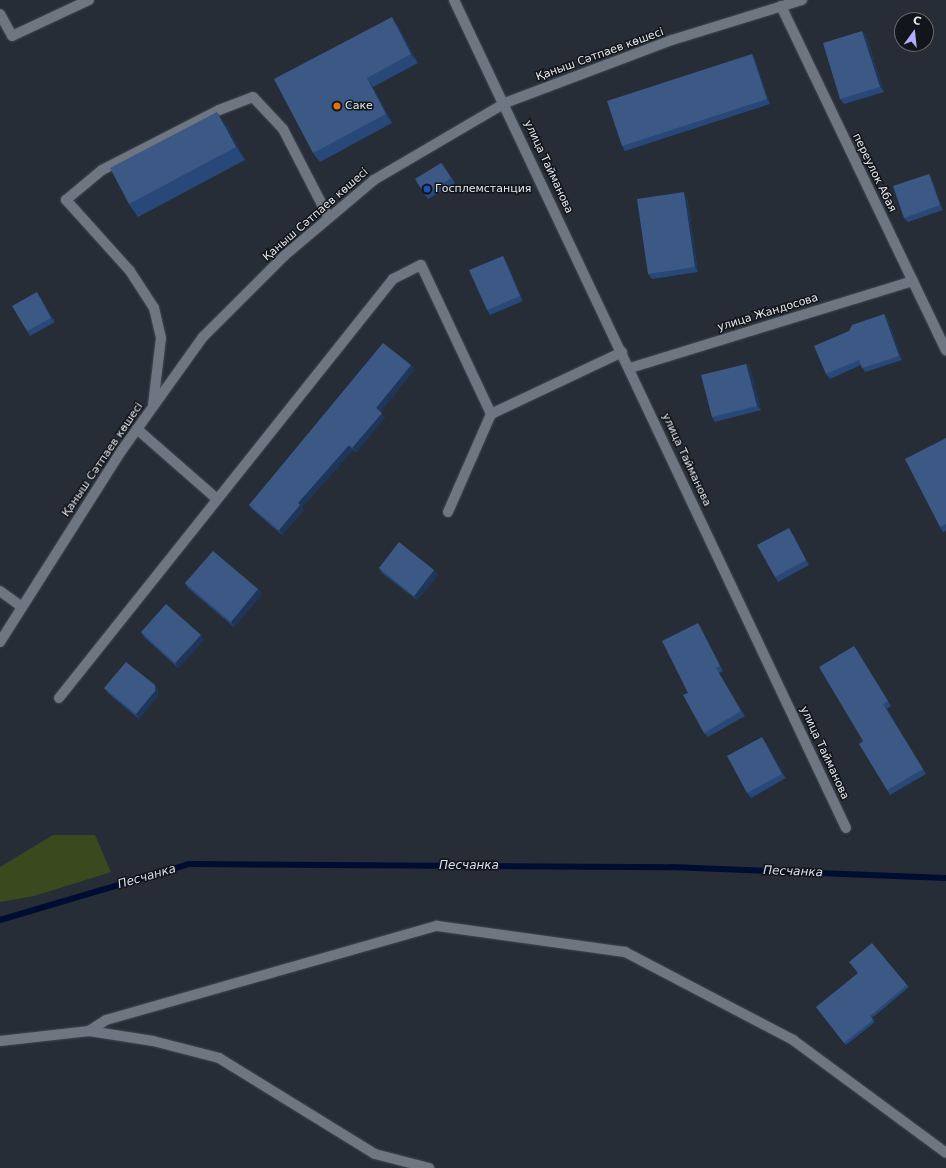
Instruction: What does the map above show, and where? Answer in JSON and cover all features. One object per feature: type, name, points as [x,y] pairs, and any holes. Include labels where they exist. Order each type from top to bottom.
[{"type":"street","points":[[0,14],[12,36],[89,0]]},
{"type":"street","name":"улица Тайманова","points":[[454,0],[630,368],[846,828]]},
{"type":"street","name":"Қаныш Сәтпаев көшесі","points":[[0,642],[137,430],[203,337],[284,256],[374,180],[504,103],[672,40],[802,0]]},
{"type":"street","name":"переулок Абая","points":[[781,6],[946,350]]},
{"type":"street","points":[[153,407],[161,338],[154,308],[130,271],[66,200],[102,170],[219,110],[254,97],[284,129],[329,218]]},
{"type":"street","points":[[59,698],[393,279],[421,265],[491,414]]},
{"type":"street","name":"улица Жандосова","points":[[630,368],[913,281]]},
{"type":"street","points":[[448,512],[491,414],[622,352]]},
{"type":"street","points":[[137,430],[217,499]]},
{"type":"street","points":[[0,591],[22,607]]},
{"type":"street","points":[[89,1031],[106,1020],[437,926],[625,952],[793,1040],[946,1154]]},
{"type":"street","points":[[0,1041],[89,1031],[153,1041],[219,1058],[375,1154],[429,1168]]},
{"type":"green space","points":[[53,835],[95,835],[111,872],[34,896],[0,902],[0,867]]},
{"type":"building","name":"Саке","points":[[392,17],[411,54],[367,78],[386,114],[313,153],[274,79]]},
{"type":"building","points":[[862,31],[880,87],[840,99],[823,43]]},
{"type":"building","points":[[752,54],[767,99],[622,146],[607,101]]},
{"type":"building","points":[[217,112],[236,147],[129,204],[110,168]]},
{"type":"building","points":[[441,163],[451,178],[425,195],[415,179]]},
{"type":"building","points":[[929,174],[940,205],[904,218],[893,186]]},
{"type":"building","points":[[684,192],[695,267],[648,274],[637,199]]},
{"type":"building","points":[[503,256],[520,296],[487,310],[469,270]]},
{"type":"building","points":[[37,292],[51,318],[27,331],[12,306]]},
{"type":"building","points":[[884,314],[899,356],[862,368],[859,360],[826,374],[814,346],[849,331],[852,325]]},
{"type":"building","points":[[383,343],[411,365],[376,408],[382,413],[352,448],[349,445],[298,503],[300,505],[279,530],[249,505]]},
{"type":"building","points":[[746,364],[757,406],[712,417],[701,375]]},
{"type":"building","points":[[946,438],[946,524],[940,527],[905,459]]},
{"type":"building","points":[[789,528],[806,560],[775,577],[757,545]]},
{"type":"building","points":[[399,542],[434,570],[414,596],[379,568]]},
{"type":"building","points":[[213,551],[258,589],[231,622],[185,583]]},
{"type":"building","points":[[166,604],[201,635],[175,663],[141,632]]},
{"type":"building","points":[[698,623],[720,666],[716,668],[741,711],[704,733],[683,695],[688,693],[662,641]]},
{"type":"building","points":[[854,646],[888,701],[883,704],[923,769],[887,790],[859,744],[863,741],[819,667]]},
{"type":"building","points":[[126,662],[155,685],[155,691],[136,714],[104,688]]},
{"type":"building","points":[[762,737],[782,774],[747,793],[727,756]]},
{"type":"building","points":[[872,943],[907,985],[870,1016],[873,1020],[844,1043],[816,1007],[858,973],[849,962]]},
{"type":"waterway","name":"Песчанка","points":[[0,920],[189,864],[671,867],[946,878]]},
{"type":"place","name":"Саке","points":[[337,106]]},
{"type":"place","name":"Госплемстанция","points":[[427,189]]}]
